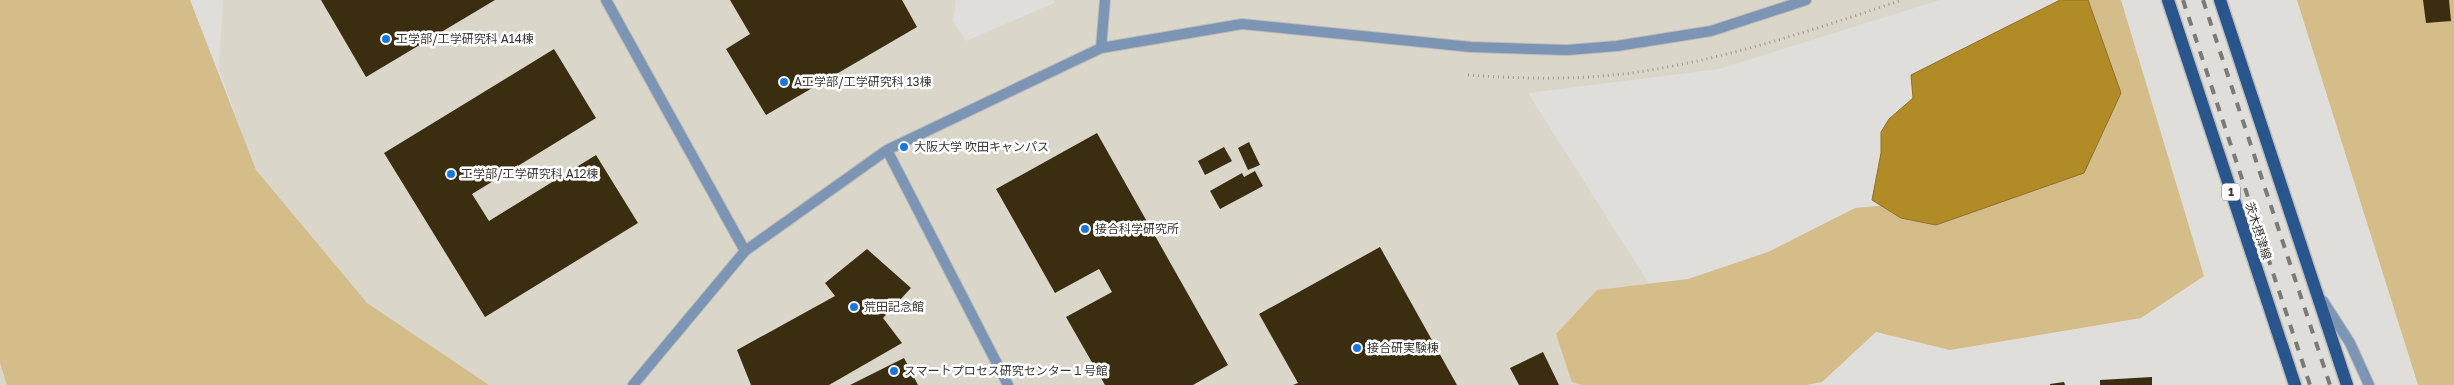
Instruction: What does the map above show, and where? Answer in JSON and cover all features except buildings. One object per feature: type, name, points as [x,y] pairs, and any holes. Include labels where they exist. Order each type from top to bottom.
[{"type":"main road","name":"茨木摂津線","points":[[2168,0],[2295,385]]},
{"type":"main road","points":[[2220,0],[2346,385]]},
{"type":"street","points":[[606,0],[745,251]]},
{"type":"street","points":[[1101,48],[1105,0]]},
{"type":"street","points":[[633,385],[745,251],[887,150],[1101,48],[1242,24],[1471,47],[1567,50],[1617,46],[1711,30],[1806,0]]},
{"type":"street","points":[[887,150],[1008,385]]},
{"type":"street","points":[[2316,290],[2350,344],[2369,385]]},
{"type":"shaded area","points":[[0,0],[190,0],[256,170],[367,303],[489,385],[7,385],[0,363]]},
{"type":"shaded area","name":"大阪大学 吹田キャンパス","points":[[223,0],[956,0],[953,21],[966,41],[1054,3],[1054,0],[1940,0],[1719,69],[1528,93],[1705,372],[1692,385],[0,385],[0,231],[265,201],[219,68]]},
{"type":"shaded area","points":[[2060,0],[2088,0],[2121,93],[2084,173],[1936,225],[1901,218],[1872,200],[1881,153],[1881,132],[1889,119],[1913,98],[1911,75]]},
{"type":"shaded area","points":[[2079,0],[2121,0],[2204,276],[2141,318],[1950,350],[1876,332],[1822,382],[1807,385],[1582,385],[1572,382],[1556,334],[1597,290],[1688,279],[1768,252],[1855,208],[1942,200]]},
{"type":"shaded area","points":[[2297,0],[2454,0],[2454,385],[2418,385]]},
{"type":"railway","points":[[2183,0],[2310,385]]},
{"type":"railway","points":[[2203,0],[2330,385]]},
{"type":"place","name":"工学部/工学研究科 A14棟","points":[[386,39]]},
{"type":"place","name":"A工学部/工学研究科 13棟","points":[[784,82]]},
{"type":"place","name":"大阪大学 吹田キャンパス","points":[[904,147]]},
{"type":"place","name":"工学部/工学研究科 A12棟","points":[[451,174]]},
{"type":"place","name":"接合科学研究所","points":[[1085,229]]},
{"type":"place","name":"荒田記念館","points":[[854,307]]},
{"type":"place","name":"接合研実験棟","points":[[1357,348]]},
{"type":"place","name":"スマートプロセス研究センター１号館","points":[[894,371]]}]
